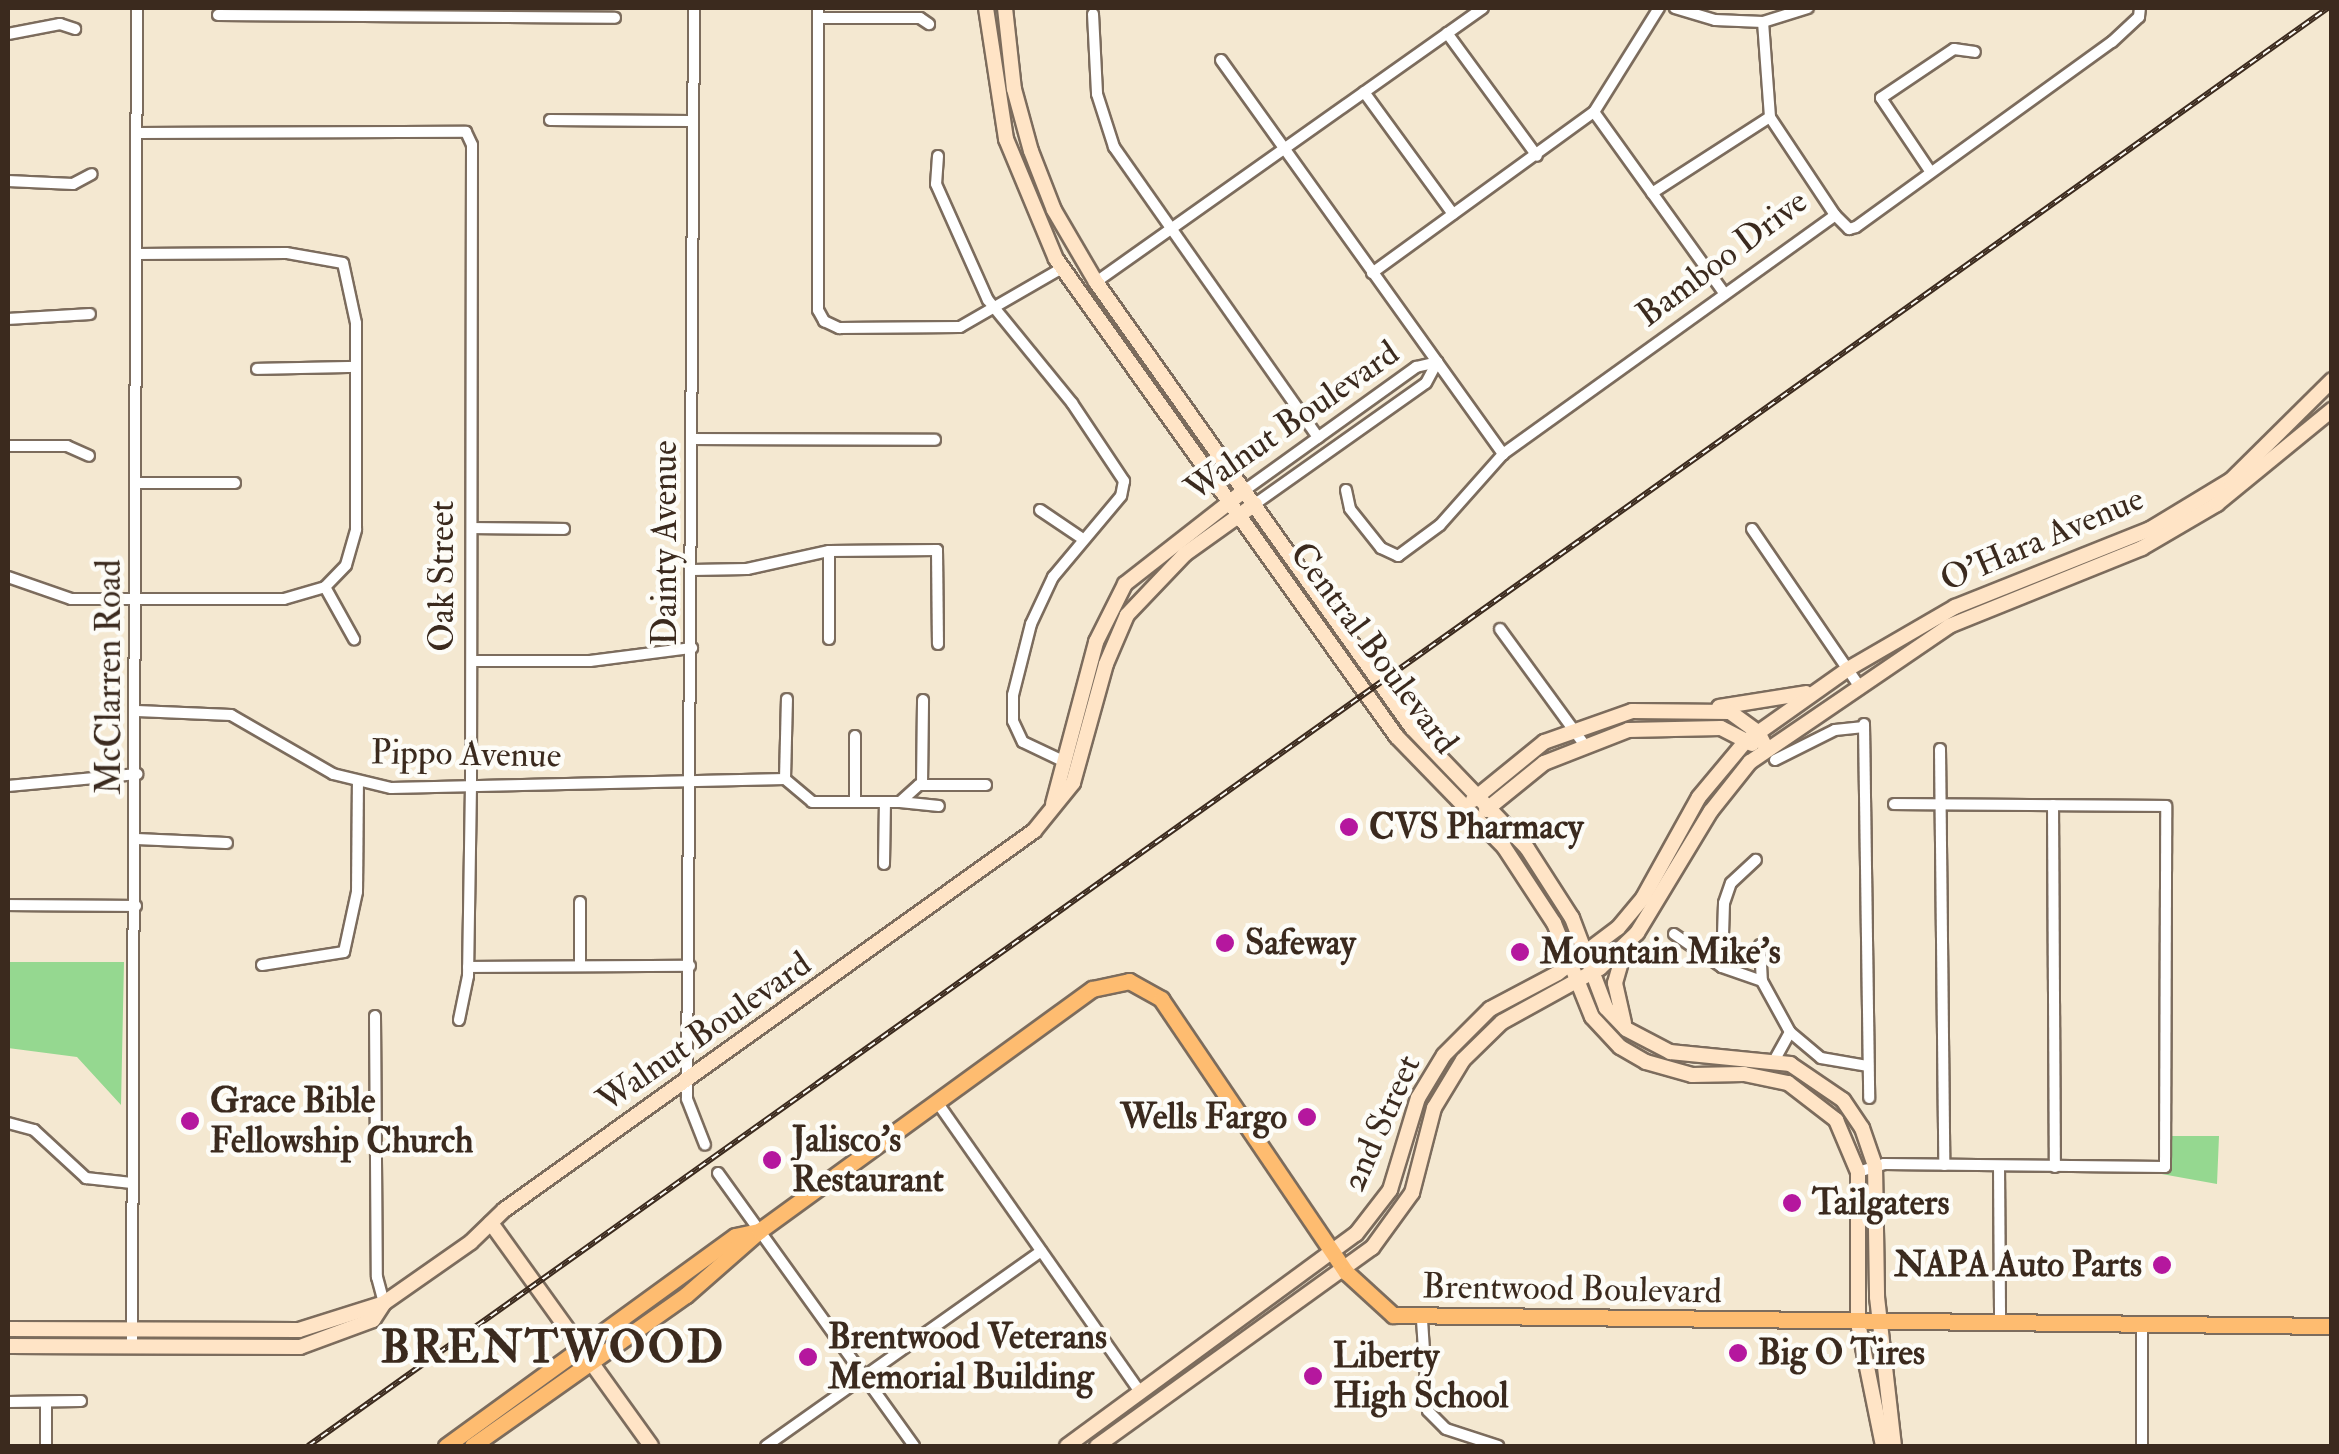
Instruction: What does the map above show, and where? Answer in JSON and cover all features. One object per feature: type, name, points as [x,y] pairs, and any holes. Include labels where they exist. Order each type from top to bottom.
[{"type":"main road","name":"Brentwood Boulevard","points":[[446,1446],[686,1295],[759,1231],[1092,989],[1118,982],[1141,984],[1161,999],[1346,1272],[1378,1306],[1422,1320],[2332,1326]]},
{"type":"main road","name":"Brentwood Boulevard","points":[[472,1446],[587,1355]]},
{"type":"street","name":"McClarren Road","points":[[132,1346],[138,711],[137,8]]},
{"type":"street","name":"Dainty Avenue","points":[[694,8],[687,1099],[705,1145]]},
{"type":"street","name":"Central Boulevard","points":[[986,8],[1006,138],[1028,203],[1062,268],[1397,738],[1471,811],[1529,882],[1570,964],[1575,983],[1606,1034],[1646,1062],[1692,1075],[1762,1076],[1805,1092],[1836,1120],[1858,1172]]},
{"type":"street","name":"Central Boulevard","points":[[1005,8],[1014,89],[1031,150],[1054,210],[1096,282],[1412,728],[1491,806],[1550,881],[1606,1008],[1626,1029],[1670,1052],[1774,1061],[1819,1079],[1843,1100],[1862,1128],[1875,1166]]},
{"type":"street","points":[[1096,282],[1484,8]]},
{"type":"street","points":[[1372,273],[1594,112],[1659,8]]},
{"type":"street","points":[[1675,8],[1716,20],[1763,22],[1808,8]]},
{"type":"street","points":[[1835,215],[1849,229],[1856,227],[2112,42],[2139,17],[2140,8]]},
{"type":"street","points":[[218,15],[429,13],[615,18]]},
{"type":"street","points":[[929,24],[920,18],[818,13],[818,310],[824,321],[839,328],[960,327],[1062,268]]},
{"type":"street","points":[[1093,14],[1094,74],[1108,136],[1318,436]]},
{"type":"street","name":"Bamboo Drive","points":[[1346,490],[1360,522],[1381,548],[1398,556],[1440,525],[1503,454],[1835,215],[1770,117],[1763,22]]},
{"type":"street","points":[[8,34],[60,24],[75,29]]},
{"type":"street","points":[[1447,33],[1537,156]]},
{"type":"street","points":[[1930,172],[1882,98],[1954,49],[1975,52]]},
{"type":"street","points":[[1222,60],[1503,454]]},
{"type":"street","points":[[1364,92],[1453,214]]},
{"type":"street","points":[[1594,112],[1724,293]]},
{"type":"street","points":[[1652,193],[1770,117]]},
{"type":"street","points":[[550,120],[692,122]]},
{"type":"street","name":"Oak Street","points":[[138,133],[466,132],[472,168],[472,785],[468,967],[458,1020]]},
{"type":"street","points":[[938,156],[936,184],[995,309],[1122,476],[1122,496],[1080,537],[1031,624],[1012,704],[1024,742],[1063,761]]},
{"type":"street","points":[[8,181],[73,184],[92,174]]},
{"type":"street","points":[[8,577],[71,599],[284,598],[325,588],[346,565],[356,529],[356,323],[343,263],[286,253],[138,254]]},
{"type":"street","points":[[8,319],[90,314]]},
{"type":"street","name":"Walnut Boulevard","points":[[1053,804],[1096,642],[1125,584],[1318,436],[1416,367],[1437,362]]},
{"type":"street","name":"Walnut Boulevard","points":[[8,1329],[299,1330],[384,1303],[689,1078],[1002,859],[1073,784],[1126,615],[1155,580],[1426,383],[1437,362]]},
{"type":"street","points":[[257,369],[355,367]]},
{"type":"street","name":"O'Hara Avenue","points":[[1744,742],[1848,669],[1955,607],[2150,529],[2231,480],[2332,380]]},
{"type":"street","name":"O'Hara Avenue","points":[[1628,941],[1656,908],[1728,786],[1857,684],[1949,626],[2142,548],[2217,504],[2332,410]]},
{"type":"street","points":[[692,438],[935,440]]},
{"type":"street","points":[[8,446],[68,446],[90,456]]},
{"type":"street","points":[[137,483],[235,483]]},
{"type":"street","points":[[1040,510],[1080,537]]},
{"type":"street","points":[[472,528],[564,529]]},
{"type":"street","points":[[1752,529],[1857,684]]},
{"type":"street","points":[[692,570],[747,568],[829,551],[938,550],[938,644]]},
{"type":"street","points":[[829,551],[829,639]]},
{"type":"street","points":[[325,588],[354,639]]},
{"type":"street","points":[[1500,630],[1584,744]]},
{"type":"street","points":[[472,661],[590,661],[692,648]]},
{"type":"street","points":[[1471,811],[1479,796],[1544,742],[1572,728],[1632,711],[1712,708],[1816,690]]},
{"type":"street","points":[[786,700],[786,779],[812,802],[939,806]]},
{"type":"street","points":[[922,785],[923,700]]},
{"type":"street","points":[[1712,708],[1730,712],[1758,732],[1771,755]]},
{"type":"street","name":"Pippo Avenue","points":[[138,711],[231,715],[358,782],[391,788],[786,779]]},
{"type":"street","points":[[1471,811],[1491,806],[1544,764],[1584,744],[1669,726],[1722,728],[1771,755],[1834,730],[1864,726],[1870,1098]]},
{"type":"street","points":[[855,802],[856,736]]},
{"type":"street","name":"2nd Street","points":[[1067,1446],[1334,1254],[1390,1190],[1418,1098],[1449,1048],[1509,995],[1585,954],[1642,898],[1698,797],[1744,742]]},
{"type":"street","points":[[1940,750],[1944,1165]]},
{"type":"street","points":[[8,786],[137,774]]},
{"type":"street","points":[[262,964],[344,952],[357,892],[358,782]]},
{"type":"street","points":[[900,802],[922,785],[986,785]]},
{"type":"street","points":[[884,864],[885,802]]},
{"type":"street","points":[[1882,1446],[1858,1323],[1858,1172],[1875,1166],[2165,1167],[2166,806],[1894,804]]},
{"type":"street","points":[[2053,805],[2055,1168]]},
{"type":"street","points":[[136,839],[227,843]]},
{"type":"street","points":[[1722,966],[1724,904],[1730,883],[1756,860]]},
{"type":"street","points":[[580,902],[580,966]]},
{"type":"street","points":[[8,906],[136,906]]},
{"type":"street","points":[[1674,934],[1722,966],[1762,982]]},
{"type":"street","points":[[1626,1029],[1615,983],[1628,941]]},
{"type":"street","name":"2nd Street","points":[[1097,1446],[1346,1272],[1395,1222],[1412,1194],[1434,1108],[1463,1060],[1522,1008],[1590,974],[1628,941]]},
{"type":"street","points":[[1760,945],[1762,982],[1790,1032],[1821,1058],[1868,1066]]},
{"type":"street","points":[[468,967],[690,966]]},
{"type":"street","points":[[375,1016],[377,1277],[384,1303]]},
{"type":"street","points":[[1774,1061],[1790,1032]]},
{"type":"street","points":[[937,1102],[1141,1393]]},
{"type":"street","points":[[8,1123],[34,1130],[86,1178],[132,1183]]},
{"type":"street","points":[[1875,1166],[1880,1323],[1894,1446]]},
{"type":"street","points":[[1998,1167],[2000,1324]]},
{"type":"street","points":[[718,1172],[914,1446]]},
{"type":"street","points":[[491,1223],[651,1446]]},
{"type":"street","points":[[766,1446],[1041,1251]]},
{"type":"street","name":"Walnut Boulevard","points":[[8,1346],[300,1346],[373,1320],[384,1303]]},
{"type":"street","points":[[1422,1320],[1428,1410],[1446,1428],[1498,1446]]},
{"type":"street","points":[[2142,1324],[2142,1446]]},
{"type":"street","points":[[8,1402],[82,1402]]},
{"type":"street","points":[[46,1402],[46,1446]]},
{"type":"street","points":[[1080,1446],[1092,1428]]},
{"type":"green space","points":[[8,962],[124,962],[121,1105],[77,1057],[8,1048]]},
{"type":"green space","points":[[2169,1136],[2219,1136],[2217,1184],[2145,1171],[2166,1168]]},
{"type":"railway","points":[[308,1446],[2328,8]]},
{"type":"place","name":"CVS Pharmacy","points":[[1349,827]]},
{"type":"place","name":"Safeway","points":[[1225,943]]},
{"type":"place","name":"Mountain Mike's","points":[[1520,952]]},
{"type":"place","name":"Wells Fargo","points":[[1307,1117]]},
{"type":"place","name":"Grace Bible Fellowship Church","points":[[190,1121]]},
{"type":"place","name":"Jalisco's Restaurant","points":[[772,1160]]},
{"type":"place","name":"Tailgaters","points":[[1792,1203]]},
{"type":"place","name":"NAPA Auto Parts","points":[[2162,1265]]},
{"type":"place","name":"Big O Tires","points":[[1738,1353]]},
{"type":"place","name":"Brentwood Veterans Memorial Building","points":[[808,1357]]},
{"type":"place","name":"Liberty High School","points":[[1313,1376]]},
{"type":"district","name":"BRENTWOOD","points":[[553,1349]]}]
